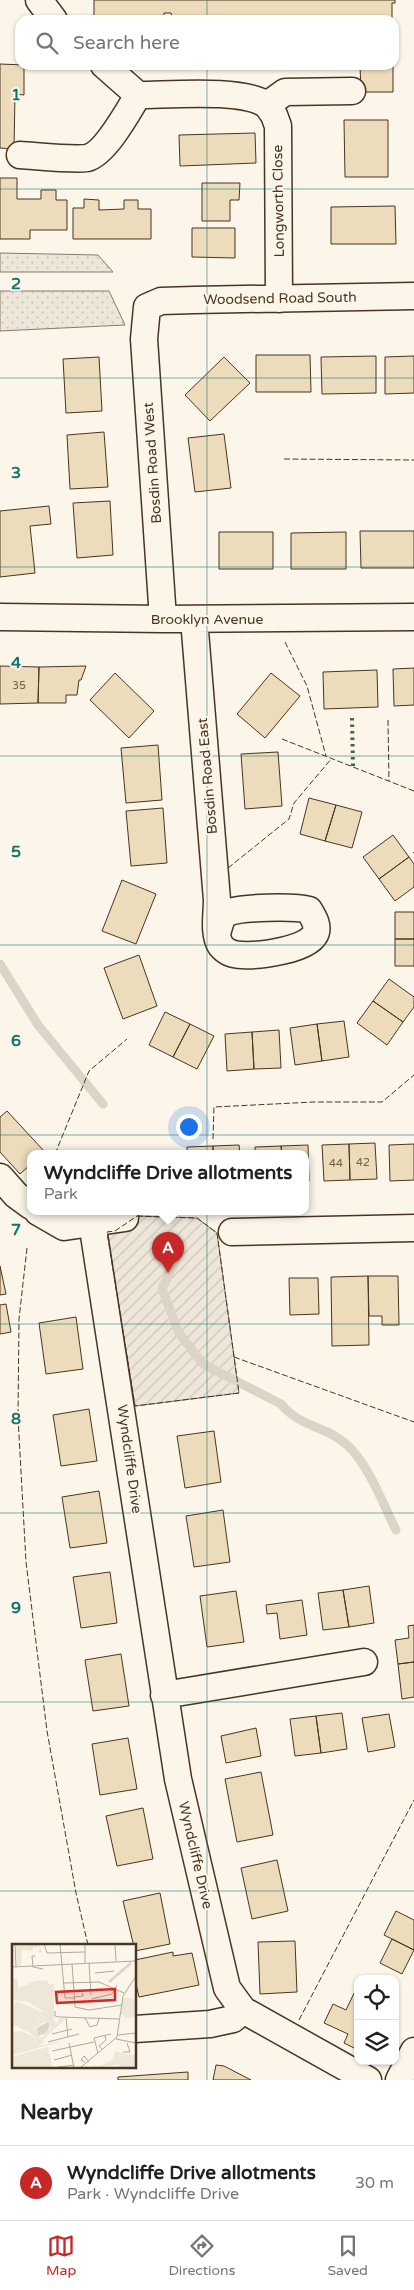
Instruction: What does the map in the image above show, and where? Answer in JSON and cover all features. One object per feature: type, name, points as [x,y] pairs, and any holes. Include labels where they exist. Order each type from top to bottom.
[{"type":"street","points":[[38,0],[50,15]]},
{"type":"street","points":[[110,70],[138,95],[207,94],[251,97],[267,105],[285,92],[352,92]]},
{"type":"street","points":[[20,155],[88,158],[102,147],[118,128],[138,95]]},
{"type":"street","name":"Longworth Close","points":[[267,105],[274,115],[278,126],[279,299]]},
{"type":"street","name":"Woodsend Road South","points":[[147,307],[161,301],[414,296]]},
{"type":"street","name":"Bosdin Road West","points":[[147,307],[144,339],[162,620]]},
{"type":"street","name":"Brooklyn Avenue","points":[[0,616],[162,620],[414,616]]},
{"type":"street","name":"Bosdin Road East","points":[[194,619],[217,900],[217,934]]},
{"type":"street","points":[[0,1177],[27,1203]]},
{"type":"street","points":[[43,1215],[64,1227],[125,1218]]},
{"type":"street","name":"Wyndcliffe Drive","points":[[92,1222],[118,1380],[178,1779],[227,1988],[243,2010],[368,2080]]},
{"type":"street","points":[[232,1232],[414,1228]]},
{"type":"street","points":[[164,1695],[364,1662]]},
{"type":"street","points":[[136,2029],[210,2024],[233,2019],[243,2010]]},
{"type":"street","points":[[399,2080],[414,2051]]},
{"type":"shaded area","points":[[0,253],[98,255],[113,272],[0,272]]},
{"type":"shaded area","points":[[0,291],[109,291],[125,325],[0,331]]},
{"type":"shaded area","points":[[137,1216],[197,1218],[217,1233],[239,1393],[135,1406],[107,1233]]},
{"type":"building","points":[[94,0],[395,0],[395,3],[392,3],[392,15],[172,15],[171,13],[164,13],[164,15],[94,15]]},
{"type":"building","points":[[0,64],[15,65],[15,70],[24,70],[24,95],[15,94],[14,149],[0,148]]},
{"type":"building","points":[[360,70],[393,70],[393,92],[361,92]]},
{"type":"building","points":[[344,120],[388,120],[388,177],[345,177]]},
{"type":"building","points":[[255,133],[256,163],[180,166],[179,135]]},
{"type":"building","points":[[0,178],[17,178],[17,199],[41,199],[41,190],[56,190],[56,200],[67,200],[67,230],[30,230],[30,239],[0,239]]},
{"type":"building","points":[[202,183],[240,183],[239,200],[230,200],[230,221],[202,221]]},
{"type":"building","points":[[84,199],[99,200],[99,210],[124,209],[124,200],[138,200],[138,209],[151,209],[151,239],[73,239],[73,208],[84,208]]},
{"type":"building","points":[[395,206],[396,244],[331,244],[331,207]]},
{"type":"building","points":[[192,228],[235,228],[235,258],[192,257]]},
{"type":"building","points":[[256,355],[310,355],[311,392],[256,392]]},
{"type":"building","points":[[376,356],[376,393],[322,394],[321,357]]},
{"type":"building","points":[[414,356],[414,393],[385,394],[385,357]]},
{"type":"building","points":[[99,357],[102,411],[66,413],[63,359]]},
{"type":"building","points":[[224,357],[250,383],[210,421],[185,395]]},
{"type":"building","points":[[104,432],[108,487],[70,489],[67,435]]},
{"type":"building","points":[[224,434],[231,488],[195,492],[188,438]]},
{"type":"building","points":[[110,501],[113,555],[77,558],[73,503]]},
{"type":"building","points":[[49,506],[51,524],[30,526],[35,573],[0,577],[0,511]]},
{"type":"building","points":[[360,531],[414,531],[414,568],[361,568]]},
{"type":"building","points":[[219,532],[273,532],[273,569],[219,569]]},
{"type":"building","points":[[346,532],[346,569],[291,569],[291,533]]},
{"type":"building","points":[[0,666],[39,667],[38,703],[0,704]]},
{"type":"building","points":[[86,666],[81,680],[79,680],[77,695],[66,695],[66,703],[38,703],[39,667]]},
{"type":"building","points":[[414,668],[414,705],[394,706],[393,669]]},
{"type":"building","points":[[377,670],[378,707],[324,709],[323,672]]},
{"type":"building","points":[[115,673],[154,711],[129,738],[90,700]]},
{"type":"building","points":[[271,673],[300,696],[265,738],[237,714]]},
{"type":"building","points":[[158,745],[162,800],[126,803],[121,748]]},
{"type":"building","points":[[278,752],[282,806],[245,809],[241,754]]},
{"type":"building","points":[[309,798],[336,805],[325,841],[300,834]]},
{"type":"building","points":[[336,805],[362,812],[352,848],[325,841]]},
{"type":"building","points":[[163,808],[167,863],[131,866],[126,811]]},
{"type":"building","points":[[393,835],[409,857],[379,879],[363,857]]},
{"type":"building","points":[[409,857],[414,864],[414,887],[395,901],[379,879]]},
{"type":"building","points":[[122,880],[156,894],[136,944],[102,931]]},
{"type":"building","points":[[395,912],[414,912],[414,939],[395,939]]},
{"type":"building","points":[[395,939],[414,939],[414,966],[395,966]]},
{"type":"building","points":[[139,955],[157,1006],[123,1019],[104,968]]},
{"type":"building","points":[[389,979],[414,997],[414,1007],[403,1022],[373,1001]]},
{"type":"building","points":[[373,1001],[403,1022],[387,1045],[357,1023]]},
{"type":"building","points":[[165,1012],[190,1024],[173,1057],[149,1045]]},
{"type":"building","points":[[344,1021],[349,1057],[322,1061],[317,1024]]},
{"type":"building","points":[[190,1024],[214,1036],[197,1069],[173,1057]]},
{"type":"building","points":[[317,1024],[322,1061],[295,1065],[290,1028]]},
{"type":"building","points":[[279,1030],[281,1068],[254,1069],[252,1032]]},
{"type":"building","points":[[252,1032],[254,1069],[227,1071],[225,1034]]},
{"type":"building","points":[[7,1111],[43,1150],[27,1150],[27,1168],[20,1174],[0,1152],[0,1117]]},
{"type":"building","points":[[375,1143],[377,1179],[350,1180],[349,1144]]},
{"type":"building","points":[[349,1144],[350,1180],[324,1181],[322,1145]]},
{"type":"building","points":[[414,1144],[414,1180],[390,1181],[389,1145]]},
{"type":"building","points":[[239,1145],[240,1150],[213,1150],[213,1146]]},
{"type":"building","points":[[308,1145],[308,1150],[282,1150],[281,1146]]},
{"type":"building","points":[[213,1146],[213,1150],[187,1150],[187,1147]]},
{"type":"building","points":[[281,1146],[282,1150],[255,1150],[255,1147]]},
{"type":"building","points":[[0,1266],[6,1294],[0,1295]]},
{"type":"building","points":[[368,1276],[369,1345],[332,1346],[331,1277]]},
{"type":"building","points":[[368,1276],[398,1276],[399,1325],[382,1325],[382,1316],[369,1316]]},
{"type":"building","points":[[289,1278],[318,1278],[319,1314],[290,1315]]},
{"type":"building","points":[[6,1304],[11,1332],[0,1334],[0,1305]]},
{"type":"building","points":[[76,1317],[83,1369],[46,1374],[39,1323]]},
{"type":"building","points":[[89,1409],[97,1461],[61,1466],[53,1415]]},
{"type":"building","points":[[214,1431],[221,1482],[185,1488],[177,1436]]},
{"type":"building","points":[[99,1491],[107,1543],[70,1548],[62,1497]]},
{"type":"building","points":[[223,1510],[230,1562],[194,1567],[186,1516]]},
{"type":"building","points":[[110,1572],[117,1623],[81,1628],[73,1577]]},
{"type":"building","points":[[369,1586],[374,1623],[349,1627],[343,1590]]},
{"type":"building","points":[[343,1590],[349,1627],[323,1630],[318,1593]]},
{"type":"building","points":[[236,1591],[244,1642],[207,1647],[200,1596]]},
{"type":"building","points":[[302,1600],[307,1635],[280,1639],[277,1613],[267,1614],[266,1605]]},
{"type":"building","points":[[414,1625],[414,1662],[398,1664],[395,1640],[409,1638],[408,1626]]},
{"type":"building","points":[[121,1654],[129,1706],[93,1711],[85,1660]]},
{"type":"building","points":[[414,1662],[414,1697],[402,1699],[398,1664]]},
{"type":"building","points":[[342,1713],[347,1749],[321,1753],[316,1716]]},
{"type":"building","points":[[389,1714],[395,1747],[368,1752],[362,1718]]},
{"type":"building","points":[[316,1716],[321,1753],[295,1756],[290,1719]]},
{"type":"building","points":[[256,1728],[261,1756],[226,1763],[221,1736]]},
{"type":"building","points":[[128,1738],[137,1789],[100,1795],[92,1744]]},
{"type":"building","points":[[261,1772],[273,1835],[237,1842],[225,1779]]},
{"type":"building","points":[[143,1808],[153,1859],[117,1866],[106,1816]]},
{"type":"building","points":[[277,1860],[288,1911],[252,1919],[241,1868]]},
{"type":"building","points":[[160,1893],[170,1944],[136,1951],[136,1944],[133,1944],[123,1901]]},
{"type":"building","points":[[396,1911],[414,1920],[414,1950],[384,1935]]},
{"type":"building","points":[[392,1939],[414,1950],[402,1974],[380,1963]]},
{"type":"building","points":[[295,1941],[297,1992],[260,1994],[258,1942]]},
{"type":"building","points":[[173,1952],[173,1956],[192,1953],[199,1985],[139,1997],[136,1984],[136,1960]]},
{"type":"building","points":[[354,1993],[354,2048],[344,2043],[348,2034],[324,2023],[333,2004],[346,2010]]},
{"type":"building","points":[[216,2065],[224,2066],[251,2080],[213,2080]]},
{"type":"building","points":[[188,2072],[188,2080],[118,2080],[118,2077]]},
{"type":"waterway","points":[[0,964],[38,1025],[103,1104]]},
{"type":"waterway","points":[[176,1260],[162,1289],[179,1333],[203,1364],[281,1404],[305,1423],[330,1433],[346,1444],[354,1452],[368,1473],[396,1530]]},
{"type":"hedge","points":[[352,718],[353,767]]},
{"type":"fence","points":[[284,459],[414,460]]},
{"type":"fence","points":[[285,642],[307,686],[326,756]]},
{"type":"fence","points":[[388,720],[389,781]]},
{"type":"fence","points":[[282,739],[414,791]]},
{"type":"fence","points":[[228,868],[289,819],[294,803],[332,758]]},
{"type":"fence","points":[[57,1150],[89,1071],[127,1039]]},
{"type":"fence","points":[[213,1139],[214,1107],[314,1102],[382,1102],[414,1075]]},
{"type":"fence","points":[[137,1216],[197,1218],[217,1233],[239,1393],[135,1406],[107,1232],[115,1231],[137,1216]]},
{"type":"fence","points":[[27,1248],[19,1319],[18,1417],[26,1562],[47,1731],[76,1893],[88,1944]]},
{"type":"fence","points":[[234,1357],[414,1422]]},
{"type":"fence","points":[[299,2020],[414,1800]]},
{"type":"place","name":"Wyndcliffe Drive allotments","points":[[168,1273]]}]
